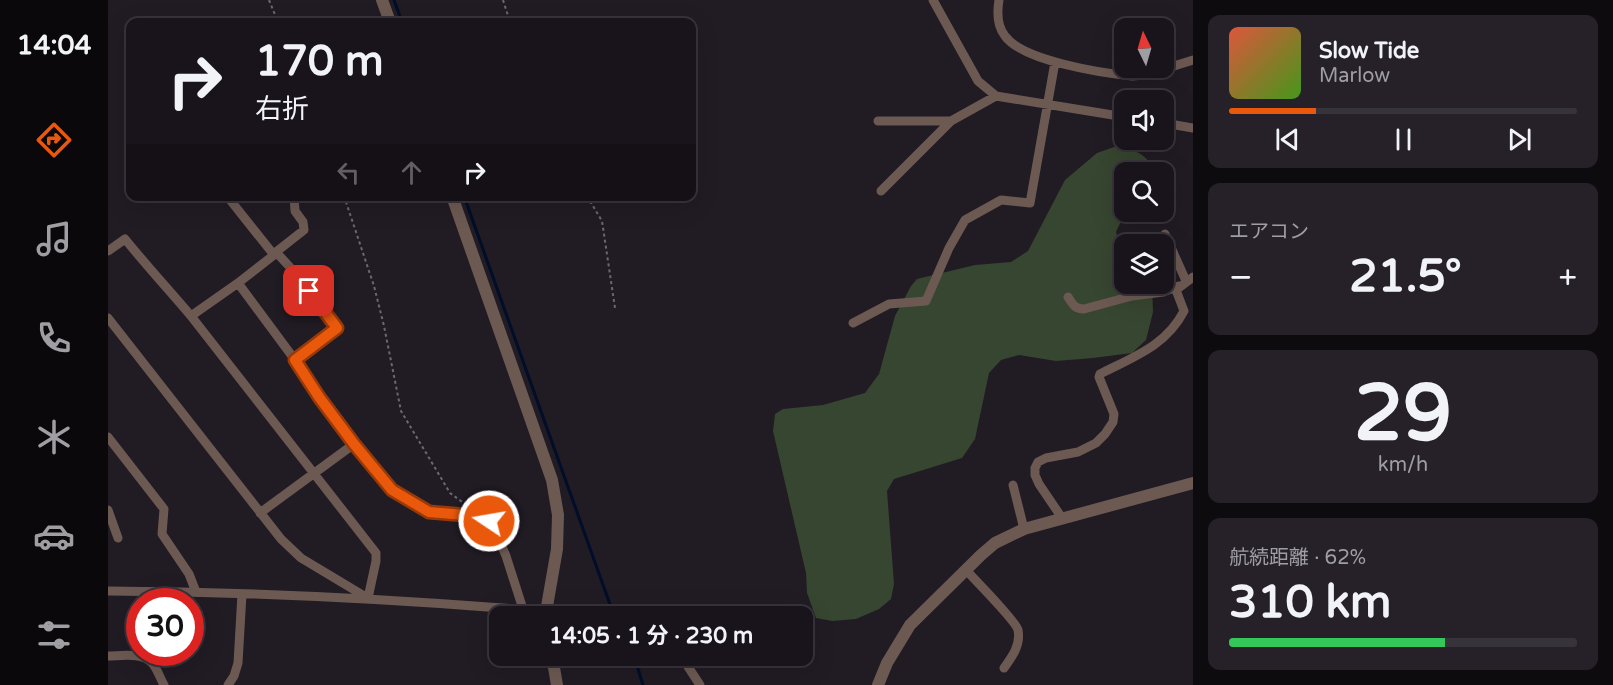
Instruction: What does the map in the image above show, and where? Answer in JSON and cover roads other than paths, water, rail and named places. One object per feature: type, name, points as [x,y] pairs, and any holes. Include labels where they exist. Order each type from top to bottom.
[{"type":"street","points":[[382,0],[389,18]]},
{"type":"street","points":[[933,0],[978,81],[996,96],[1114,115]]},
{"type":"street","points":[[999,0],[999,24],[1006,39],[1017,47],[1055,62],[1132,76],[1145,75],[1193,60]]},
{"type":"street","points":[[853,323],[889,304],[926,301],[949,248],[965,220],[1000,200],[1029,203],[1055,62]]},
{"type":"street","points":[[881,190],[951,121],[996,96]]},
{"type":"street","points":[[878,122],[951,121]]},
{"type":"street","points":[[1174,125],[1193,128]]},
{"type":"street","points":[[231,201],[275,254],[297,276],[337,328],[295,360]]},
{"type":"street","points":[[190,316],[238,283],[304,230],[295,201]]},
{"type":"street","points":[[454,201],[552,480],[558,526],[548,606]]},
{"type":"street","points":[[108,251],[125,239],[190,316],[376,553],[368,598]]},
{"type":"street","points":[[1174,254],[1186,281]]},
{"type":"street","points":[[1068,297],[1078,309],[1084,309],[1132,296],[1163,292],[1186,281]]},
{"type":"street","points":[[1062,518],[1035,476],[1038,462],[1046,458],[1078,452],[1096,443],[1105,434],[1113,422],[1114,414],[1099,377],[1100,374],[1154,345],[1170,333],[1188,312],[1176,294],[1176,290],[1186,281]]},
{"type":"street","points":[[238,283],[295,360],[319,397],[387,487],[429,512],[477,516],[489,521],[506,556],[522,606]]},
{"type":"street","points":[[108,318],[280,539],[301,558],[368,598]]},
{"type":"street","points":[[108,436],[164,509],[162,534],[189,574],[194,588]]},
{"type":"street","points":[[260,513],[354,444]]},
{"type":"street","points":[[878,685],[887,663],[910,625],[995,543],[1024,529],[1193,483]]},
{"type":"street","points":[[1012,485],[1024,529]]},
{"type":"street","points":[[108,510],[117,538]]},
{"type":"street","points":[[966,570],[1017,626],[1018,641],[1014,655],[1004,668]]},
{"type":"street","points":[[108,591],[126,591]]},
{"type":"street","points":[[204,592],[368,598],[489,607]]},
{"type":"street","points":[[228,685],[238,663],[242,594]]},
{"type":"street","points":[[108,656],[143,657],[152,663],[164,685]]},
{"type":"street","points":[[554,666],[557,685]]},
{"type":"street","points":[[688,666],[700,685]]},
{"type":"waterway","points":[[394,0],[401,18]]},
{"type":"waterway","points":[[466,201],[611,606]]},
{"type":"waterway","points":[[637,666],[643,685]]}]
